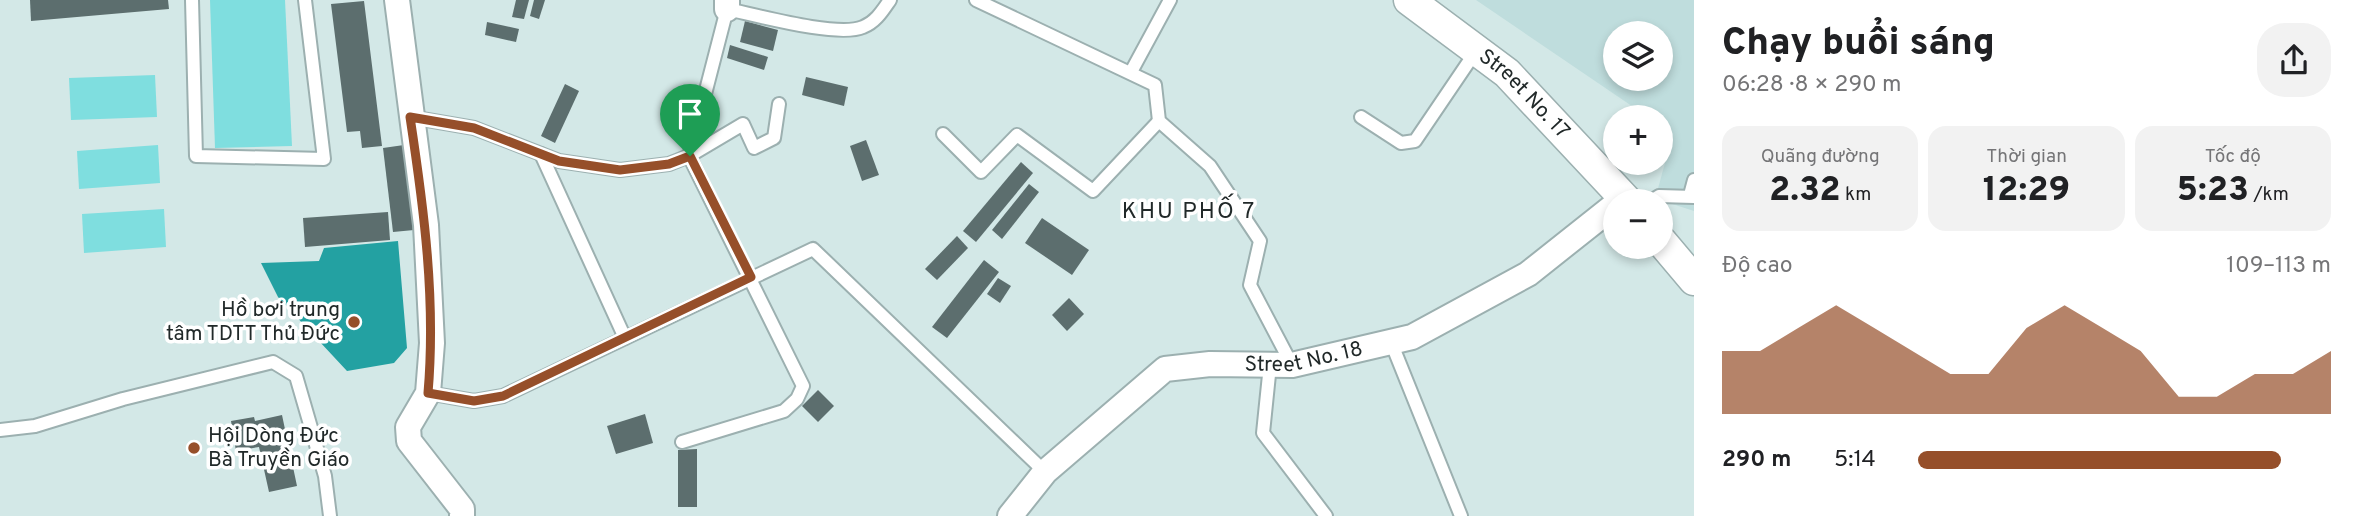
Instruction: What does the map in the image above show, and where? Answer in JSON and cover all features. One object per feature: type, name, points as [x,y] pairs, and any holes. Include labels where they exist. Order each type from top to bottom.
[{"type":"street","points":[[397,0],[426,225],[432,343],[428,393],[408,427],[410,442],[462,509],[462,516]]},
{"type":"street","name":"Street No. 17","points":[[1409,0],[1507,74],[1616,189]]},
{"type":"street","name":"Street No. 18","points":[[1010,516],[1045,472],[1165,369],[1210,364],[1281,365],[1412,337],[1528,274],[1603,219]]},
{"type":"street","points":[[1673,255],[1694,280]]},
{"type":"lane","points":[[192,0],[196,156],[324,159],[304,0]]},
{"type":"lane","points":[[682,442],[784,411],[797,398],[803,386],[690,156],[727,4],[803,25],[862,28],[878,17],[890,0]]},
{"type":"lane","points":[[976,0],[998,5],[1155,85],[1159,121],[1210,166],[1260,241],[1251,285],[1281,365],[1263,433],[1326,516]]},
{"type":"lane","points":[[1130,72],[1170,0]]},
{"type":"lane","points":[[1361,117],[1401,143],[1415,141],[1476,51]]},
{"type":"lane","points":[[410,117],[474,128],[559,161],[620,170],[669,164],[690,156],[743,124],[754,148],[774,138],[779,104]]},
{"type":"lane","points":[[943,134],[981,172],[1017,135],[1093,191],[1159,121]]},
{"type":"lane","points":[[541,154],[625,338]]},
{"type":"lane","points":[[1673,197],[1692,196],[1694,180]]},
{"type":"lane","points":[[428,393],[474,401],[503,396],[813,249],[1045,472]]},
{"type":"lane","points":[[1391,342],[1461,516]]},
{"type":"lane","points":[[0,430],[35,426],[122,399],[273,362],[296,376],[326,476],[330,516]]},
{"type":"shaded area","points":[[210,0],[285,0],[292,146],[215,148]]},
{"type":"shaded area","points":[[1476,0],[1694,0],[1694,211],[1673,204],[1673,189],[1658,189],[1662,175],[1673,175],[1673,105],[1630,105],[1610,91],[1673,91],[1673,21],[1603,21],[1603,86]]},
{"type":"shaded area","points":[[155,75],[157,117],[71,120],[69,78]]},
{"type":"shaded area","points":[[158,145],[160,183],[79,189],[77,151]]},
{"type":"shaded area","points":[[164,209],[166,247],[84,253],[82,214]]},
{"type":"shaded area","name":"Hồ bơi trung tâm TDTT Thủ Đức","points":[[398,241],[407,348],[394,363],[347,371],[278,297],[261,263],[319,261],[324,248]]},
{"type":"building","points":[[30,0],[168,0],[169,9],[31,21]]},
{"type":"building","points":[[516,0],[529,0],[524,19],[512,17]]},
{"type":"building","points":[[534,0],[545,0],[539,19],[530,16]]},
{"type":"building","points":[[364,1],[382,146],[362,148],[360,131],[347,132],[331,4]]},
{"type":"building","points":[[745,21],[778,30],[773,51],[740,42]]},
{"type":"building","points":[[487,22],[519,29],[516,42],[485,35]]},
{"type":"building","points":[[730,45],[768,57],[764,70],[727,58]]},
{"type":"building","points":[[806,77],[848,87],[844,106],[802,95]]},
{"type":"building","points":[[565,84],[579,91],[555,143],[541,136]]},
{"type":"building","points":[[866,140],[879,175],[862,181],[850,146]]},
{"type":"building","points":[[404,145],[414,230],[393,232],[383,148]]},
{"type":"building","points":[[1021,162],[1033,173],[976,242],[963,231]]},
{"type":"building","points":[[1029,184],[1039,192],[1002,239],[992,230]]},
{"type":"building","points":[[388,212],[390,240],[305,247],[303,218]]},
{"type":"building","points":[[1042,218],[1089,250],[1072,275],[1025,243]]},
{"type":"building","points":[[957,236],[968,248],[937,280],[925,269]]},
{"type":"building","points":[[984,260],[999,272],[947,338],[932,327]]},
{"type":"building","points":[[998,278],[1011,286],[1000,303],[987,294]]},
{"type":"building","points":[[1069,298],[1084,314],[1067,331],[1052,315]]},
{"type":"building","points":[[818,390],[834,406],[818,422],[802,406]]},
{"type":"building","points":[[645,414],[653,443],[616,454],[607,426]]},
{"type":"building","points":[[282,415],[297,486],[269,492],[259,447],[236,451],[231,421],[254,417],[255,421]]},
{"type":"building","points":[[697,449],[697,507],[678,507],[678,450]]},
{"type":"place","name":"Hồ bơi trung tâm TDTT Thủ Đức","points":[[354,322]]},
{"type":"place","name":"Hội Dòng Đức Bà Truyền Giáo","points":[[194,448]]},
{"type":"district","name":"KHU PHỐ 7","points":[[1189,212]]},
{"type":"route","points":[[410,117],[474,128],[559,161],[620,170],[669,164],[690,156],[751,277],[503,396],[474,401],[428,393],[432,343],[426,225],[410,117]]}]
